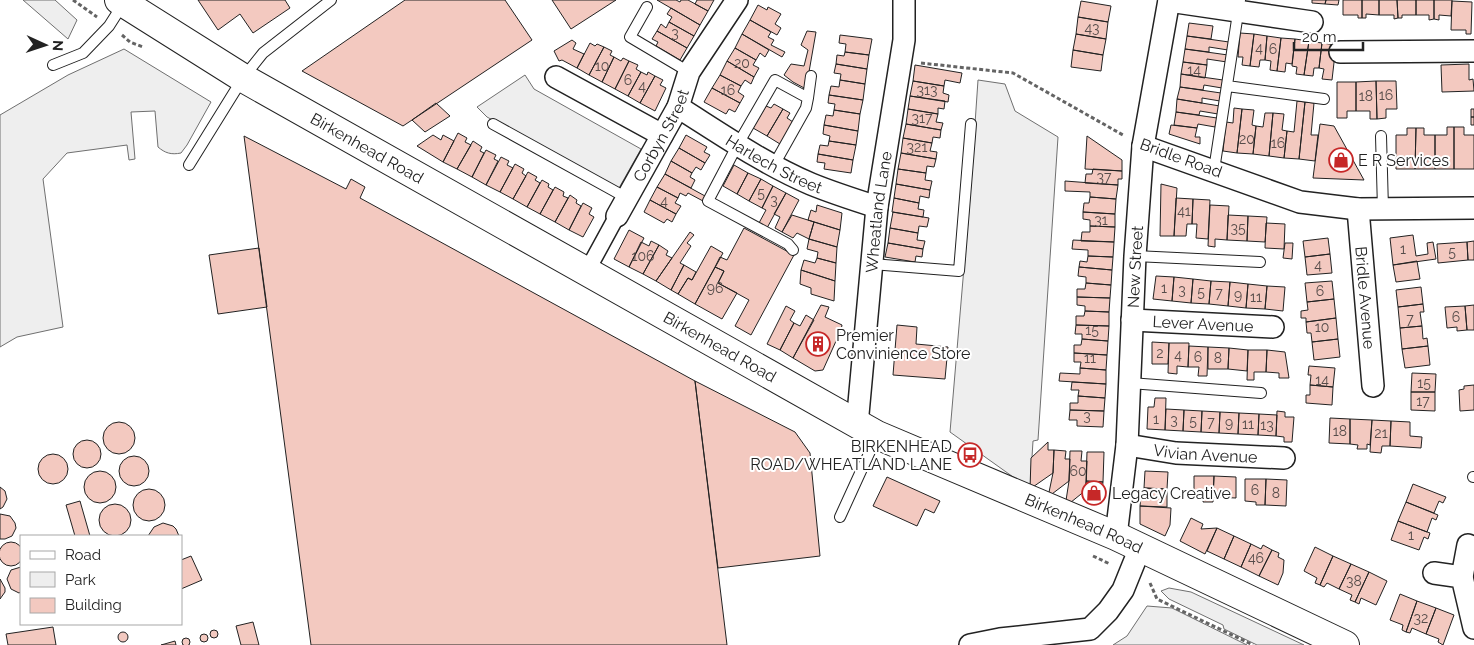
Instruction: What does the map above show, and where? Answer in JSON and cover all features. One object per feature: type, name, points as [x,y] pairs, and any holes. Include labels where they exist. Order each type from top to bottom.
[{"type":"main road","name":"Birkenhead Road","points":[[130,4],[243,78],[867,430],[1128,542],[1345,645]]},
{"type":"street","name":"Corbyn Street","points":[[588,271],[678,106],[689,72],[737,0]]},
{"type":"street","name":"Wheatland Lane","points":[[867,430],[872,264],[877,207],[904,40],[903,0]]},
{"type":"street","points":[[1169,1],[1239,6],[1312,22]]},
{"type":"street","name":"New Street","points":[[970,645],[1090,629],[1108,611],[1123,590],[1128,542],[1128,445],[1132,320],[1143,146],[1169,1]]},
{"type":"street","points":[[1340,52],[1474,51]]},
{"type":"street","points":[[556,77],[662,135]]},
{"type":"street","name":"Harlech Street","points":[[678,106],[738,144],[811,184],[877,207]]},
{"type":"street","name":"Bridle Road","points":[[1143,146],[1300,202],[1358,209],[1474,208]]},
{"type":"street","name":"Bridle Avenue","points":[[1358,209],[1373,386]]},
{"type":"street","name":"Lever Avenue","points":[[1132,320],[1273,326]]},
{"type":"street","name":"Vivian Avenue","points":[[1128,445],[1176,454],[1284,458]]},
{"type":"street","points":[[1468,546],[1462,577],[1474,628]]},
{"type":"street","points":[[1434,574],[1462,577]]},
{"type":"lane","points":[[189,165],[243,78],[263,53],[331,0]]},
{"type":"lane","points":[[53,65],[83,53],[130,4]]},
{"type":"lane","points":[[1214,170],[1239,6]]},
{"type":"lane","points":[[647,8],[630,37],[689,72]]},
{"type":"lane","points":[[774,165],[806,108],[811,76]]},
{"type":"lane","points":[[793,250],[788,244],[708,201],[775,80],[808,98]]},
{"type":"lane","points":[[1227,86],[1324,99]]},
{"type":"lane","points":[[493,124],[622,207]]},
{"type":"lane","points":[[872,264],[959,271],[971,124]]},
{"type":"lane","points":[[1381,136],[1383,209]]},
{"type":"lane","points":[[1136,256],[1260,262]]},
{"type":"lane","points":[[1130,383],[1261,393]]},
{"type":"lane","points":[[840,517],[867,430]]},
{"type":"path","points":[[73,0],[83,6]]},
{"type":"path","name":"Bridle Road","points":[[901,61],[1013,73],[1143,146]]},
{"type":"green space","points":[[23,0],[55,0],[77,20],[68,39]]},
{"type":"green space","points":[[124,49],[211,102],[181,153],[168,153],[158,147],[155,111],[131,112],[135,159],[129,160],[127,145],[67,153],[43,179],[63,327],[17,337],[0,347],[0,115],[68,75]]},
{"type":"green space","points":[[525,75],[534,89],[641,149],[619,188],[487,117],[477,107]]},
{"type":"green space","points":[[978,80],[1005,84],[1015,111],[1058,137],[1038,440],[1033,441],[1030,489],[950,432]]},
{"type":"green space","points":[[1169,588],[1191,592],[1304,645],[1257,645],[1224,629],[1223,625],[1169,599],[1161,591]]},
{"type":"green space","points":[[1147,606],[1172,608],[1247,645],[1113,645],[1127,636]]},
{"type":"building","points":[[198,0],[285,0],[290,8],[253,33],[240,14],[218,30]]},
{"type":"building","points":[[405,0],[505,0],[532,40],[403,126],[302,71]]},
{"type":"building","points":[[552,0],[616,0],[571,29]]},
{"type":"building","points":[[657,0],[676,0],[680,2],[681,0],[688,0],[708,11],[700,25]]},
{"type":"building","points":[[697,0],[714,0],[708,11],[695,4]]},
{"type":"building","points":[[1312,0],[1326,0],[1325,4],[1312,3]]},
{"type":"building","points":[[1326,0],[1339,0],[1338,5],[1325,4]]},
{"type":"building","points":[[1343,0],[1362,0],[1362,18],[1358,18],[1358,15],[1343,15]]},
{"type":"building","points":[[1362,0],[1379,0],[1379,15],[1366,14],[1366,18],[1362,18]]},
{"type":"building","points":[[1379,0],[1397,0],[1398,18],[1394,19],[1394,15],[1379,15]]},
{"type":"building","points":[[1397,0],[1416,0],[1416,15],[1402,15],[1402,18],[1398,18]]},
{"type":"building","points":[[1416,0],[1434,0],[1434,19],[1429,20],[1429,15],[1416,15]]},
{"type":"building","points":[[1434,0],[1452,0],[1451,16],[1439,15],[1439,20],[1434,19]]},
{"type":"building","points":[[1081,1],[1111,6],[1108,22],[1078,17]]},
{"type":"building","points":[[1452,1],[1472,2],[1471,34],[1466,34],[1466,30],[1451,30]]},
{"type":"building","points":[[758,5],[767,10],[768,7],[781,14],[775,24],[781,28],[777,35],[750,20]]},
{"type":"building","points":[[671,8],[700,25],[694,36],[669,22],[672,17],[667,14]]},
{"type":"building","points":[[1078,17],[1108,22],[1106,39],[1076,34]]},
{"type":"building","points":[[750,20],[771,32],[768,37],[774,40],[771,45],[785,52],[782,57],[742,34]]},
{"type":"building","points":[[669,22],[694,36],[687,48],[657,31],[661,24],[666,28]]},
{"type":"building","points":[[1189,23],[1213,26],[1211,39],[1187,36]]},
{"type":"building","points":[[657,31],[687,48],[680,60],[656,46],[658,42],[652,39]]},
{"type":"building","points":[[807,31],[816,32],[806,89],[784,75],[791,64],[804,66],[808,50],[801,45]]},
{"type":"building","points":[[1240,33],[1254,34],[1250,66],[1242,65],[1243,57],[1238,57]]},
{"type":"building","points":[[742,34],[769,50],[765,57],[760,53],[756,60],[735,48]]},
{"type":"building","points":[[1076,34],[1106,39],[1103,55],[1073,50]]},
{"type":"building","points":[[1254,34],[1267,36],[1265,60],[1260,60],[1259,67],[1250,66]]},
{"type":"building","points":[[840,35],[872,39],[869,55],[845,52],[846,44],[839,43]]},
{"type":"building","points":[[1187,36],[1229,42],[1228,50],[1209,47],[1209,52],[1185,49]]},
{"type":"building","points":[[1267,36],[1281,38],[1277,71],[1270,70],[1271,61],[1265,60]]},
{"type":"building","points":[[1281,38],[1295,39],[1292,64],[1286,63],[1285,72],[1277,71]]},
{"type":"building","points":[[1295,39],[1309,41],[1304,75],[1296,74],[1297,67],[1292,66]]},
{"type":"building","points":[[572,40],[576,43],[573,49],[584,54],[577,68],[562,60],[559,61],[554,51]]},
{"type":"building","points":[[1309,41],[1322,43],[1319,68],[1314,68],[1313,76],[1304,75]]},
{"type":"building","points":[[590,43],[595,46],[597,44],[604,47],[589,75],[577,68]]},
{"type":"building","points":[[1322,43],[1336,45],[1332,80],[1322,79],[1324,69],[1319,68]]},
{"type":"building","points":[[604,47],[612,51],[610,55],[614,57],[602,82],[589,75]]},
{"type":"building","points":[[735,48],[756,60],[753,65],[759,68],[754,77],[727,61]]},
{"type":"building","points":[[1185,49],[1228,55],[1227,62],[1207,59],[1207,65],[1183,62]]},
{"type":"building","points":[[1073,50],[1103,55],[1101,71],[1071,67]]},
{"type":"building","points":[[845,52],[869,55],[867,69],[836,64],[837,55],[844,56]]},
{"type":"building","points":[[614,57],[621,61],[623,58],[629,61],[615,89],[602,82]]},
{"type":"building","points":[[629,61],[638,65],[636,69],[641,72],[628,96],[615,89]]},
{"type":"building","points":[[727,61],[754,77],[751,84],[745,80],[741,86],[720,75]]},
{"type":"building","points":[[1183,62],[1207,65],[1205,78],[1181,74]]},
{"type":"building","points":[[836,64],[867,69],[865,84],[840,80],[841,74],[834,73]]},
{"type":"building","points":[[1469,64],[1469,80],[1473,79],[1474,91],[1442,92],[1441,65]]},
{"type":"building","points":[[915,65],[962,73],[960,83],[945,80],[944,86],[913,81]]},
{"type":"building","points":[[641,72],[647,75],[648,72],[655,76],[640,103],[628,96]]},
{"type":"building","points":[[1181,74],[1223,80],[1222,88],[1204,85],[1203,90],[1180,87]]},
{"type":"building","points":[[720,75],[741,86],[738,92],[744,96],[740,103],[712,88]]},
{"type":"building","points":[[655,76],[663,80],[660,85],[666,88],[655,111],[640,103]]},
{"type":"building","points":[[840,80],[865,84],[863,100],[829,95],[831,86],[839,87]]},
{"type":"building","points":[[913,81],[944,86],[943,93],[949,95],[948,102],[910,96]]},
{"type":"building","points":[[1376,81],[1396,81],[1397,109],[1386,109],[1386,118],[1377,119]]},
{"type":"building","points":[[1376,81],[1377,119],[1370,119],[1370,111],[1356,111],[1356,82]]},
{"type":"building","points":[[1337,82],[1356,82],[1356,111],[1347,111],[1347,118],[1337,118]]},
{"type":"building","points":[[1180,87],[1221,93],[1220,101],[1202,98],[1202,103],[1177,99]]},
{"type":"building","points":[[712,88],[740,103],[735,112],[729,109],[726,114],[704,102]]},
{"type":"building","points":[[829,95],[863,100],[860,114],[834,110],[835,104],[828,103]]},
{"type":"building","points":[[910,96],[945,101],[944,109],[938,108],[938,114],[908,109]]},
{"type":"building","points":[[1177,99],[1220,106],[1218,114],[1200,111],[1199,115],[1176,112]]},
{"type":"building","points":[[1297,101],[1305,102],[1299,159],[1284,158],[1287,131],[1294,132]]},
{"type":"building","points":[[1305,102],[1314,103],[1311,135],[1318,135],[1315,161],[1299,159]]},
{"type":"building","points":[[436,103],[450,116],[425,132],[412,120]]},
{"type":"building","points":[[774,104],[783,109],[767,136],[753,128],[766,106],[771,108]]},
{"type":"building","points":[[1234,108],[1242,109],[1237,153],[1223,151],[1226,122],[1233,123]]},
{"type":"building","points":[[783,109],[790,113],[787,118],[793,122],[780,144],[767,136]]},
{"type":"building","points":[[908,109],[938,114],[936,122],[943,123],[941,130],[906,124]]},
{"type":"building","points":[[1242,109],[1254,110],[1252,125],[1256,126],[1253,154],[1237,153]]},
{"type":"building","points":[[1471,109],[1474,109],[1474,117],[1471,117]]},
{"type":"building","points":[[834,110],[860,114],[858,131],[824,125],[826,115],[833,116]]},
{"type":"building","points":[[1176,112],[1217,118],[1215,127],[1198,124],[1197,128],[1174,125]]},
{"type":"building","points":[[1265,113],[1273,113],[1269,156],[1253,154],[1256,126],[1263,127]]},
{"type":"building","points":[[1273,113],[1284,114],[1282,130],[1287,131],[1284,158],[1269,156]]},
{"type":"building","points":[[1471,117],[1474,117],[1474,125],[1471,125]]},
{"type":"building","points":[[906,124],[941,130],[940,138],[933,137],[932,143],[903,138]]},
{"type":"building","points":[[1320,124],[1334,126],[1364,180],[1313,178]]},
{"type":"building","points":[[824,125],[858,131],[856,145],[829,141],[830,136],[823,134]]},
{"type":"building","points":[[1171,125],[1197,128],[1195,137],[1200,137],[1200,144],[1169,134]]},
{"type":"building","points":[[1447,127],[1454,127],[1454,169],[1435,169],[1435,135],[1447,135]]},
{"type":"building","points":[[1454,127],[1464,127],[1464,135],[1474,135],[1474,169],[1454,169]]},
{"type":"building","points":[[1407,128],[1416,128],[1415,169],[1396,169],[1396,135],[1407,135]]},
{"type":"building","points":[[1416,128],[1424,128],[1424,135],[1435,135],[1435,169],[1415,169]]},
{"type":"building","points":[[458,133],[467,138],[465,142],[471,145],[457,169],[443,162]]},
{"type":"building","points":[[433,135],[441,140],[443,135],[454,141],[443,162],[417,146]]},
{"type":"building","points":[[686,135],[707,147],[704,152],[710,155],[705,163],[679,148]]},
{"type":"building","points":[[244,136],[346,189],[351,179],[365,187],[360,198],[695,381],[727,645],[311,645]]},
{"type":"building","points":[[1087,136],[1122,160],[1122,171],[1085,169]]},
{"type":"building","points":[[903,138],[932,143],[930,151],[937,152],[936,159],[901,153]]},
{"type":"building","points":[[473,141],[482,147],[480,151],[484,153],[472,177],[457,169]]},
{"type":"building","points":[[829,141],[856,145],[853,160],[818,154],[820,145],[828,146]]},
{"type":"building","points":[[679,148],[705,163],[701,170],[696,167],[692,173],[671,161]]},
{"type":"building","points":[[486,150],[496,155],[494,159],[498,161],[486,185],[472,177]]},
{"type":"building","points":[[901,153],[936,159],[934,167],[927,166],[926,173],[898,169]]},
{"type":"building","points":[[818,154],[853,160],[851,173],[824,169],[825,163],[817,162]]},
{"type":"building","points":[[501,157],[509,161],[507,165],[513,168],[500,192],[486,185]]},
{"type":"building","points":[[671,161],[692,173],[690,177],[695,180],[691,188],[665,174]]},
{"type":"building","points":[[515,164],[524,169],[522,173],[526,176],[513,199],[500,192]]},
{"type":"building","points":[[734,165],[748,173],[737,194],[723,186]]},
{"type":"building","points":[[898,169],[926,173],[925,180],[932,181],[930,190],[896,184]]},
{"type":"building","points":[[1093,169],[1122,171],[1122,179],[1118,179],[1118,185],[1085,183],[1086,174],[1092,174]]},
{"type":"building","points":[[528,172],[537,177],[535,180],[540,183],[527,207],[513,199]]},
{"type":"building","points":[[748,173],[761,179],[749,201],[737,194]]},
{"type":"building","points":[[665,174],[705,196],[703,201],[688,193],[686,196],[680,193],[678,198],[657,187]]},
{"type":"building","points":[[761,179],[773,186],[762,208],[749,201]]},
{"type":"building","points":[[542,180],[549,184],[548,187],[553,190],[540,214],[527,207]]},
{"type":"building","points":[[1065,181],[1118,185],[1116,199],[1090,197],[1090,192],[1065,191]]},
{"type":"building","points":[[896,184],[930,190],[929,198],[920,196],[919,203],[894,198]]},
{"type":"building","points":[[1161,184],[1177,188],[1174,236],[1160,236]]},
{"type":"building","points":[[773,186],[786,193],[767,228],[759,223],[766,210],[762,208]]},
{"type":"building","points":[[555,187],[564,192],[563,196],[568,198],[555,222],[540,214]]},
{"type":"building","points":[[657,187],[678,198],[675,203],[681,206],[676,214],[650,200]]},
{"type":"building","points":[[786,193],[799,200],[782,232],[775,228],[780,217],[774,214]]},
{"type":"building","points":[[570,195],[581,206],[569,230],[555,222]]},
{"type":"building","points":[[1090,197],[1116,199],[1115,214],[1083,212],[1084,203],[1089,203]]},
{"type":"building","points":[[894,198],[919,203],[918,209],[924,210],[923,217],[892,212]]},
{"type":"building","points":[[1176,198],[1193,199],[1192,224],[1187,224],[1186,236],[1174,236]]},
{"type":"building","points":[[1193,199],[1210,200],[1208,239],[1196,238],[1197,224],[1192,224]]},
{"type":"building","points":[[650,200],[676,214],[672,222],[667,219],[664,223],[644,212]]},
{"type":"building","points":[[583,203],[592,208],[589,214],[594,217],[583,237],[569,230]]},
{"type":"building","points":[[817,205],[842,213],[840,230],[808,220],[811,210],[816,212]]},
{"type":"building","points":[[1210,205],[1229,206],[1227,240],[1215,239],[1215,247],[1208,246]]},
{"type":"building","points":[[893,212],[929,218],[927,227],[919,226],[918,233],[890,228]]},
{"type":"building","points":[[1083,212],[1115,214],[1115,227],[1090,226],[1090,220],[1083,219]]},
{"type":"building","points":[[792,215],[814,222],[809,239],[797,233],[793,238],[782,232]]},
{"type":"building","points":[[1228,215],[1248,216],[1247,241],[1227,240]]},
{"type":"building","points":[[1248,216],[1267,217],[1265,242],[1247,241]]},
{"type":"building","points":[[814,222],[840,230],[837,247],[809,239]]},
{"type":"building","points":[[1266,223],[1285,224],[1284,249],[1265,248]]},
{"type":"building","points":[[1090,226],[1115,227],[1114,242],[1081,241],[1082,232],[1090,232]]},
{"type":"building","points":[[744,228],[794,255],[751,335],[735,326],[749,300],[718,283],[724,271],[715,267],[720,257],[727,260]]},
{"type":"building","points":[[890,228],[918,233],[917,240],[925,241],[923,249],[888,243]]},
{"type":"building","points":[[629,230],[644,238],[629,267],[614,259]]},
{"type":"building","points":[[690,232],[694,235],[687,243],[691,246],[680,263],[684,265],[671,290],[656,281]]},
{"type":"building","points":[[1413,235],[1416,256],[1428,254],[1427,243],[1433,242],[1436,259],[1393,265],[1390,238]]},
{"type":"building","points":[[1328,238],[1330,254],[1305,257],[1303,241]]},
{"type":"building","points":[[809,239],[837,247],[836,263],[817,258],[818,252],[807,249]]},
{"type":"building","points":[[1073,240],[1114,242],[1113,257],[1088,256],[1088,250],[1072,249]]},
{"type":"building","points":[[651,241],[659,245],[643,274],[629,267],[641,242],[649,246]]},
{"type":"building","points":[[1474,241],[1474,260],[1468,260],[1467,242]]},
{"type":"building","points":[[1467,242],[1468,260],[1438,263],[1437,244]]},
{"type":"building","points":[[888,243],[923,249],[922,257],[916,256],[915,262],[885,257]]},
{"type":"building","points":[[1285,243],[1293,243],[1292,259],[1283,258]]},
{"type":"building","points":[[659,245],[668,251],[666,255],[672,258],[656,281],[643,274]]},
{"type":"building","points":[[711,246],[723,253],[695,304],[678,294],[688,278],[692,280]]},
{"type":"building","points":[[259,248],[267,307],[218,314],[209,255]]},
{"type":"building","points":[[1330,254],[1332,273],[1307,275],[1305,257]]},
{"type":"building","points":[[1088,256],[1113,257],[1112,270],[1079,267],[1080,261],[1087,262]]},
{"type":"building","points":[[817,258],[836,263],[835,281],[801,270],[804,260],[815,263]]},
{"type":"building","points":[[1417,261],[1420,279],[1396,282],[1393,265]]},
{"type":"building","points":[[684,265],[696,272],[692,280],[688,278],[678,294],[671,290]]},
{"type":"building","points":[[715,267],[724,271],[718,283],[737,293],[722,319],[695,304]]},
{"type":"building","points":[[1079,267],[1112,270],[1111,285],[1086,283],[1086,277],[1078,276]]},
{"type":"building","points":[[801,270],[835,281],[834,301],[811,294],[811,288],[800,284]]},
{"type":"building","points":[[1156,276],[1174,277],[1172,301],[1153,299]]},
{"type":"building","points":[[1174,277],[1193,279],[1191,303],[1172,301]]},
{"type":"building","points":[[1193,279],[1211,281],[1209,304],[1191,303]]},
{"type":"building","points":[[1211,281],[1230,282],[1228,306],[1209,304]]},
{"type":"building","points":[[1332,281],[1334,299],[1307,302],[1305,283]]},
{"type":"building","points":[[1230,282],[1248,284],[1246,308],[1228,306]]},
{"type":"building","points":[[1086,283],[1111,285],[1110,298],[1077,297],[1077,289],[1085,289]]},
{"type":"building","points":[[1248,284],[1267,286],[1265,309],[1246,308]]},
{"type":"building","points":[[1267,286],[1285,287],[1283,311],[1265,309]]},
{"type":"building","points":[[1421,287],[1423,304],[1398,307],[1396,290]]},
{"type":"building","points":[[1077,297],[1110,298],[1109,312],[1085,311],[1085,306],[1077,305]]},
{"type":"building","points":[[1334,299],[1336,318],[1306,322],[1306,318],[1301,318],[1301,311],[1308,310],[1307,302]]},
{"type":"building","points":[[1423,304],[1424,312],[1420,312],[1422,326],[1400,328],[1398,307]]},
{"type":"building","name":"Premier Convinience Store","points":[[821,305],[829,307],[825,317],[842,325],[823,370],[815,371],[793,358]]},
{"type":"building","points":[[1474,305],[1474,330],[1467,330],[1465,306]]},
{"type":"building","points":[[786,306],[795,311],[790,320],[794,323],[780,350],[767,344]]},
{"type":"building","points":[[1465,306],[1467,330],[1457,331],[1457,327],[1447,328],[1445,307]]},
{"type":"building","points":[[1085,311],[1109,312],[1109,326],[1076,325],[1076,316],[1084,316]]},
{"type":"building","points":[[806,315],[814,320],[793,358],[780,350],[794,323],[800,326]]},
{"type":"building","points":[[1336,318],[1338,339],[1312,342],[1311,333],[1307,333],[1306,322]]},
{"type":"building","points":[[897,325],[917,327],[916,344],[948,347],[945,379],[893,375]]},
{"type":"building","points":[[1076,325],[1109,326],[1108,341],[1082,339],[1082,334],[1075,334]]},
{"type":"building","points":[[1422,326],[1423,339],[1427,338],[1428,346],[1402,349],[1400,328]]},
{"type":"building","points":[[1082,339],[1108,341],[1107,355],[1074,353],[1074,345],[1081,345]]},
{"type":"building","points":[[1338,339],[1340,357],[1314,360],[1312,342]]},
{"type":"building","points":[[1152,342],[1169,343],[1168,364],[1152,364]]},
{"type":"building","points":[[1169,343],[1189,343],[1188,367],[1177,366],[1177,374],[1168,373]]},
{"type":"building","points":[[1189,346],[1208,347],[1207,376],[1198,376],[1199,367],[1188,367]]},
{"type":"building","points":[[1428,346],[1430,365],[1405,368],[1402,349]]},
{"type":"building","points":[[1208,347],[1229,348],[1228,369],[1208,369]]},
{"type":"building","points":[[1229,348],[1248,350],[1247,371],[1228,369]]},
{"type":"building","points":[[1248,350],[1267,350],[1266,372],[1254,372],[1254,380],[1247,380]]},
{"type":"building","points":[[1267,350],[1285,352],[1289,378],[1279,378],[1279,373],[1266,372]]},
{"type":"building","points":[[1074,353],[1107,355],[1106,370],[1080,368],[1081,362],[1074,362]]},
{"type":"building","points":[[1309,366],[1335,368],[1333,387],[1310,385],[1311,375],[1308,375]]},
{"type":"building","points":[[1080,368],[1106,370],[1106,384],[1059,381],[1060,373],[1080,374]]},
{"type":"building","points":[[1412,373],[1436,374],[1435,392],[1411,392]]},
{"type":"building","points":[[695,381],[795,432],[810,453],[820,556],[718,568]]},
{"type":"building","points":[[1072,382],[1106,384],[1105,398],[1078,396],[1079,390],[1071,390]]},
{"type":"building","points":[[1310,385],[1333,387],[1332,405],[1306,403],[1306,395],[1310,395]]},
{"type":"building","points":[[1474,385],[1474,410],[1460,411],[1459,390],[1464,389],[1464,386]]},
{"type":"building","points":[[1411,392],[1435,392],[1435,411],[1411,410]]},
{"type":"building","points":[[1078,396],[1105,398],[1104,411],[1070,410],[1070,403],[1078,403]]},
{"type":"building","points":[[1155,398],[1166,398],[1165,430],[1147,429],[1148,407],[1154,407]]},
{"type":"building","points":[[1166,409],[1184,410],[1183,431],[1165,430]]},
{"type":"building","points":[[1070,410],[1104,411],[1103,427],[1077,426],[1077,420],[1069,420]]},
{"type":"building","points":[[1184,410],[1202,411],[1201,432],[1183,431]]},
{"type":"building","points":[[1202,411],[1220,412],[1219,433],[1201,432]]},
{"type":"building","points":[[1277,411],[1285,412],[1285,417],[1294,417],[1292,442],[1284,442],[1284,437],[1276,436]]},
{"type":"building","points":[[1220,412],[1239,413],[1238,434],[1219,433]]},
{"type":"building","points":[[1239,413],[1259,414],[1258,435],[1238,434]]},
{"type":"building","points":[[1259,414],[1277,415],[1276,436],[1258,435]]},
{"type":"building","points":[[1330,418],[1350,419],[1350,444],[1329,443]]},
{"type":"building","points":[[1350,419],[1372,420],[1370,445],[1367,444],[1367,449],[1357,449],[1358,445],[1350,444]]},
{"type":"building","points":[[1372,420],[1391,421],[1390,446],[1382,446],[1381,453],[1370,452]]},
{"type":"building","points":[[1391,421],[1410,422],[1410,436],[1422,437],[1421,448],[1390,446]]},
{"type":"building","points":[[119,422],[130,427],[135,438],[130,449],[119,454],[108,449],[103,438],[108,427]]},
{"type":"building","points":[[87,440],[97,444],[101,454],[97,464],[87,468],[77,464],[73,454],[77,444]]},
{"type":"building","points":[[1048,442],[1048,450],[1054,450],[1053,473],[1030,489],[1031,458]]},
{"type":"building","points":[[1054,450],[1066,451],[1065,459],[1070,459],[1069,481],[1048,497],[1053,473]]},
{"type":"building","points":[[1070,451],[1082,451],[1081,461],[1087,461],[1086,490],[1065,507],[1069,481]]},
{"type":"building","points":[[1087,452],[1104,452],[1103,482],[1086,481]]},
{"type":"building","points":[[53,454],[64,458],[68,469],[64,480],[53,484],[42,480],[38,469],[42,458]]},
{"type":"building","points":[[134,456],[145,460],[149,471],[145,482],[134,486],[123,482],[119,471],[123,460]]},
{"type":"building","points":[[100,471],[106,472],[111,476],[115,481],[115,493],[111,498],[106,502],[100,503],[94,502],[89,498],[85,493],[84,487],[85,481],[89,476],[94,472]]},
{"type":"building","points":[[1145,471],[1168,472],[1167,489],[1144,488]]},
{"type":"building","points":[[1194,476],[1214,476],[1213,502],[1203,502],[1204,495],[1194,495]]},
{"type":"building","points":[[1214,476],[1236,477],[1236,498],[1213,497]]},
{"type":"building","points":[[887,477],[940,501],[934,513],[925,509],[917,526],[873,506]]},
{"type":"building","points":[[1245,479],[1266,479],[1265,505],[1256,505],[1256,502],[1245,501]]},
{"type":"building","points":[[1266,479],[1287,480],[1286,506],[1265,505]]},
{"type":"building","name":"Legacy Creative","points":[[1086,481],[1103,482],[1101,503],[1085,496]]},
{"type":"building","points":[[1413,484],[1446,497],[1443,503],[1439,501],[1434,513],[1406,502]]},
{"type":"building","points":[[0,487],[5,491],[7,499],[0,509]]},
{"type":"building","points":[[1144,488],[1167,489],[1167,507],[1140,506]]},
{"type":"building","points":[[149,489],[160,494],[165,505],[160,516],[149,521],[138,516],[133,505],[138,494]]},
{"type":"building","points":[[80,501],[90,535],[75,535],[66,505]]},
{"type":"building","points":[[1406,502],[1438,515],[1436,520],[1432,518],[1427,532],[1398,521]]},
{"type":"building","points":[[109,505],[121,505],[130,514],[130,526],[121,535],[109,535],[100,526],[100,514]]},
{"type":"building","points":[[1140,506],[1171,508],[1170,525],[1165,536],[1140,524]]},
{"type":"building","points":[[0,514],[10,516],[16,528],[12,536],[5,539],[0,539]]},
{"type":"building","points":[[1191,518],[1203,524],[1201,529],[1217,528],[1205,554],[1180,541]]},
{"type":"building","points":[[1398,521],[1430,533],[1428,539],[1424,537],[1419,550],[1391,540]]},
{"type":"building","points":[[163,523],[173,526],[179,535],[149,535],[154,527]]},
{"type":"building","points":[[1217,528],[1234,536],[1224,559],[1207,551]]},
{"type":"building","points":[[1234,536],[1251,544],[1241,567],[1224,559]]},
{"type":"building","points":[[11,542],[20,545],[20,563],[11,566],[2,563],[-1,554],[2,545]]},
{"type":"building","points":[[1251,544],[1261,549],[1263,545],[1272,550],[1259,576],[1241,567]]},
{"type":"building","points":[[1315,547],[1333,556],[1320,585],[1315,583],[1317,578],[1304,571]]},
{"type":"building","points":[[1272,550],[1279,553],[1278,557],[1284,560],[1283,573],[1278,585],[1259,576]]},
{"type":"building","points":[[191,556],[202,580],[182,589],[182,560]]},
{"type":"building","points":[[1333,556],[1351,564],[1339,589],[1327,583],[1324,587],[1320,585]]},
{"type":"building","points":[[1351,564],[1369,572],[1355,602],[1350,600],[1352,595],[1339,589]]},
{"type":"building","points":[[20,567],[19,593],[11,589],[7,579],[11,570]]},
{"type":"building","points":[[1369,572],[1387,581],[1376,605],[1361,598],[1359,604],[1355,602]]},
{"type":"building","points":[[0,579],[5,592],[0,599]]},
{"type":"building","points":[[1400,594],[1417,601],[1406,632],[1402,630],[1403,625],[1390,620]]},
{"type":"building","points":[[1417,601],[1436,608],[1426,634],[1412,628],[1410,633],[1406,632]]},
{"type":"building","points":[[1436,608],[1454,615],[1443,645],[1438,642],[1439,639],[1426,634]]},
{"type":"building","points":[[253,622],[259,645],[241,645],[236,626]]},
{"type":"building","points":[[53,627],[56,645],[8,645],[6,634]]},
{"type":"building","points":[[214,630],[218,634],[214,638],[210,634]]},
{"type":"building","points":[[121,632],[125,632],[128,637],[127,641],[121,642],[118,639],[118,635]]},
{"type":"building","points":[[204,634],[208,638],[204,642],[200,638]]},
{"type":"building","points":[[186,638],[190,642],[186,646],[182,642]]},
{"type":"building","points":[[175,641],[176,645],[161,645]]},
{"type":"place","name":"E R Services","points":[[1341,160]]},
{"type":"place","name":"Premier Convinience Store","points":[[818,344]]},
{"type":"place","name":"BIRKENHEAD ROAD/WHEATLAND LANE","points":[[970,455]]},
{"type":"place","name":"Legacy Creative","points":[[1094,493]]}]
